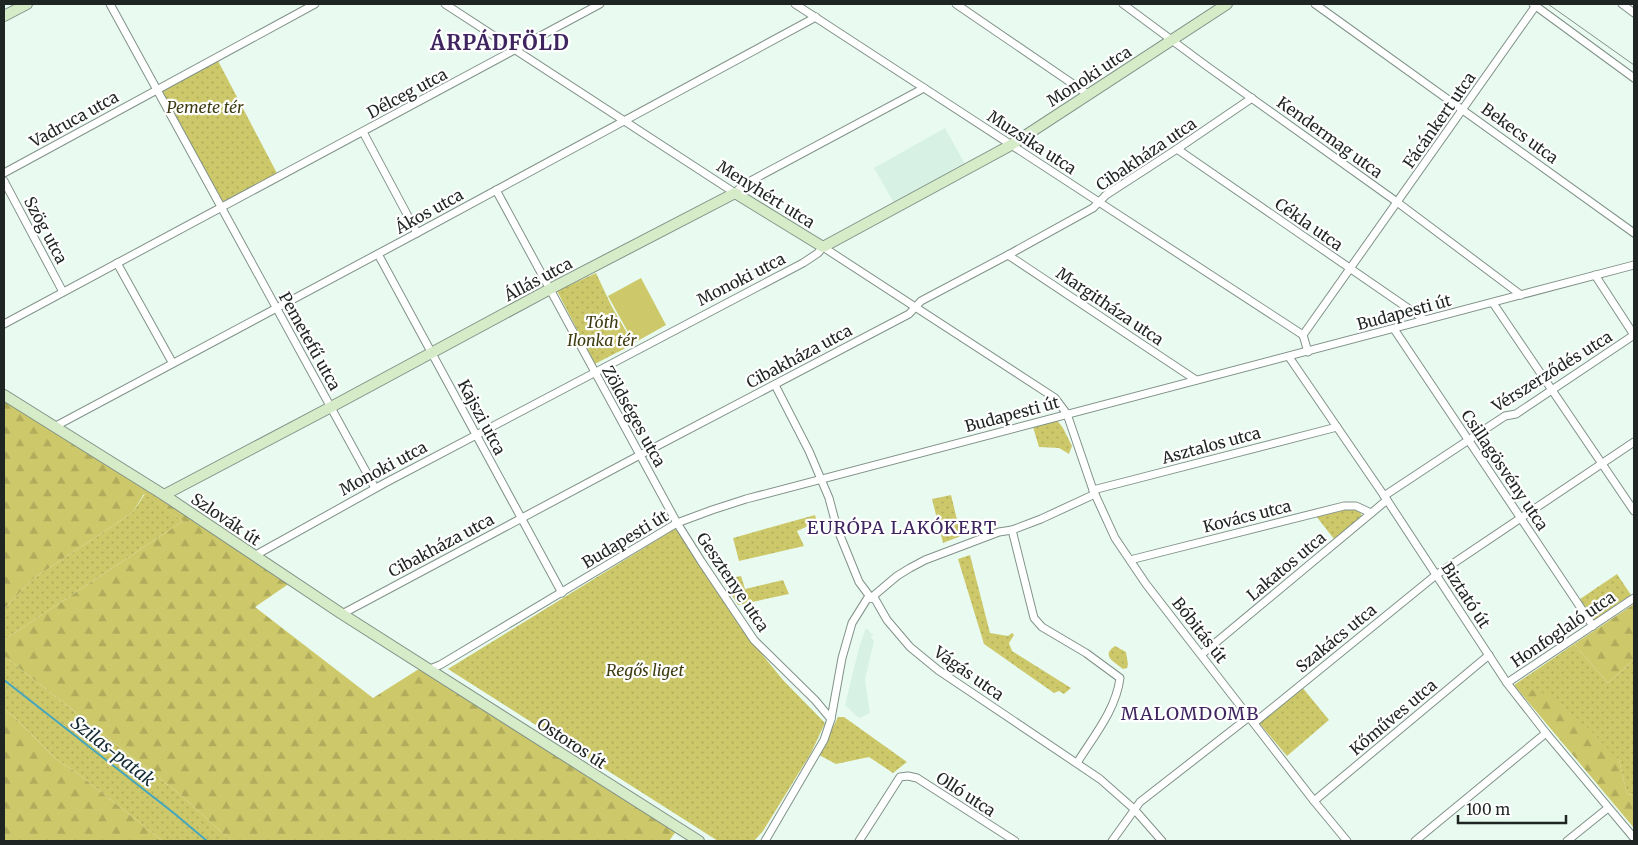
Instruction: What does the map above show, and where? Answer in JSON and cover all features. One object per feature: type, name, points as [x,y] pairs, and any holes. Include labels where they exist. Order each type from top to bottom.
[{"type":"street","points":[[4,16],[27,4]]},
{"type":"street","points":[[4,324],[221,208],[110,4]]},
{"type":"street","points":[[157,89],[316,4]]},
{"type":"street","name":"Menyhért utca","points":[[444,4],[1055,398],[1067,414]]},
{"type":"street","name":"Délceg utca","points":[[221,208],[600,4]]},
{"type":"street","name":"Muzsika utca","points":[[795,4],[1303,335]]},
{"type":"street","points":[[956,4],[1089,95]]},
{"type":"street","name":"Kendermag utca","points":[[1123,4],[1397,202],[1521,295]]},
{"type":"street","name":"Monoki utca","points":[[254,556],[375,488],[803,264],[823,247],[1011,145],[1227,4]]},
{"type":"street","name":"Bekecs utca","points":[[1315,4],[1634,233]]},
{"type":"street","points":[[1535,4],[1634,78]]},
{"type":"street","name":"Fácánkert utca","points":[[1303,335],[1535,4]]},
{"type":"street","points":[[1622,4],[1634,13]]},
{"type":"street","name":"Ákos utca","points":[[54,427],[816,17]]},
{"type":"street","name":"Állás utca","points":[[164,495],[736,192],[743,185],[924,88]]},
{"type":"street","name":"Vadruca utca","points":[[4,173],[157,89]]},
{"type":"street","name":"Cibakháza utca","points":[[342,614],[909,314],[921,301],[1093,208],[1106,195],[1252,98]]},
{"type":"street","points":[[363,132],[417,233]]},
{"type":"street","name":"Cékla utca","points":[[1177,149],[1425,320]]},
{"type":"street","name":"Szög utca","points":[[4,181],[63,292]]},
{"type":"street","name":"Zöldséges utca","points":[[496,190],[678,524]]},
{"type":"street","name":"Pemetefű utca","points":[[221,208],[375,488]]},
{"type":"street","name":"Kajszi utca","points":[[378,254],[562,593]]},
{"type":"street","name":"Margitháza utca","points":[[1008,255],[1196,380]]},
{"type":"street","points":[[117,263],[172,362]]},
{"type":"street","name":"Budapesti út","points":[[430,669],[440,665],[678,524],[712,510],[746,499],[1308,352],[1634,264]]},
{"type":"street","points":[[1595,275],[1634,335]]},
{"type":"street","points":[[1493,303],[1634,510]]},
{"type":"street","name":"Csillagösvény utca","points":[[1394,329],[1593,626]]},
{"type":"street","points":[[1303,335],[1308,352]]},
{"type":"street","name":"Vérszerződés utca","points":[[1386,498],[1505,416],[1516,414],[1634,335]]},
{"type":"street","name":"Biztató út","points":[[1289,357],[1386,498],[1507,683],[1546,733],[1634,838]]},
{"type":"street","name":"Vágás utca","points":[[775,385],[809,451],[829,498],[837,528],[859,582],[871,598],[875,599],[887,620],[910,647],[938,670],[1100,779],[1134,809],[1162,841]]},
{"type":"street","name":"Szlovák út","points":[[4,394],[164,495],[342,614],[430,669]]},
{"type":"street","name":"Bóbitás út","points":[[1067,414],[1094,492],[1110,531],[1146,584],[1314,801],[1348,841]]},
{"type":"street","name":"Asztalos utca","points":[[765,841],[824,740],[831,719],[842,658],[852,623],[867,599],[871,598],[898,576],[925,560],[999,532],[1012,530],[1041,519],[1094,492],[1337,427]]},
{"type":"street","name":"Szakács utca","points":[[1112,841],[1140,802],[1252,720],[1436,575],[1634,442]]},
{"type":"street","name":"Lakatos utca","points":[[1202,654],[1371,513],[1386,498]]},
{"type":"street","name":"Kovács utca","points":[[1130,560],[1344,506],[1356,506],[1371,513]]},
{"type":"street","name":"Gesztenye utca","points":[[678,524],[701,562],[754,640],[815,700],[831,719]]},
{"type":"street","points":[[1012,530],[1034,618],[1042,626],[1086,653],[1120,678],[1119,692],[1110,710],[1077,763]]},
{"type":"street","name":"Honfoglaló utca","points":[[1507,683],[1634,598]]},
{"type":"street","name":"Kőműves utca","points":[[1314,801],[1489,655]]},
{"type":"street","name":"Ostoros út","points":[[430,669],[699,841]]},
{"type":"street","points":[[1415,841],[1546,733]]},
{"type":"street","name":"Olló utca","points":[[859,841],[900,777],[908,776],[917,778],[1015,841]]},
{"type":"street","points":[[1567,841],[1608,808]]},
{"type":"shaded area","points":[[945,128],[965,164],[894,203],[874,168]]},
{"type":"shaded area","points":[[866,628],[873,635],[871,637],[874,641],[865,679],[870,713],[859,718],[845,705]]},
{"type":"green space","name":"Pemete tér","points":[[216,57],[279,177],[221,208],[157,89]]},
{"type":"green space","name":"Tóth Ilonka tér","points":[[596,273],[633,344],[595,364],[557,291]]},
{"type":"green space","points":[[641,278],[666,325],[634,343],[608,296]]},
{"type":"green space","points":[[620,321],[633,344],[618,352],[606,329]]},
{"type":"green space","points":[[4,399],[161,498],[290,583],[255,607],[373,698],[422,667],[677,830],[669,841],[231,841],[182,796],[4,656],[4,640],[183,521],[144,494],[132,513],[34,578],[4,609]]},
{"type":"green space","points":[[1057,420],[1072,446],[1069,454],[1059,448],[1039,447],[1033,427]]},
{"type":"green space","points":[[145,494],[183,521],[4,640],[4,609],[34,578],[132,513]]},
{"type":"green space","points":[[951,495],[961,536],[943,543],[932,499]]},
{"type":"green space","points":[[1348,507],[1360,511],[1361,518],[1334,539],[1316,516]]},
{"type":"green space","points":[[815,515],[817,522],[797,531],[804,546],[739,561],[733,538]]},
{"type":"green space","name":"Regős liget","points":[[678,527],[752,642],[783,680],[825,723],[811,753],[763,831],[754,841],[718,841],[448,669]]},
{"type":"green space","points":[[970,555],[990,633],[1008,636],[1012,633],[1014,635],[1009,643],[1012,651],[1071,688],[1064,694],[1059,691],[1054,693],[984,644],[958,559]]},
{"type":"green space","points":[[1617,574],[1631,595],[1594,620],[1580,599]]},
{"type":"green space","points":[[741,576],[745,589],[783,580],[789,594],[738,605],[722,580]]},
{"type":"green space","points":[[1634,604],[1634,660],[1608,683],[1574,644]]},
{"type":"green space","points":[[1574,644],[1608,683],[1634,660],[1634,795],[1627,794],[1619,760],[1514,685]]},
{"type":"green space","points":[[1115,646],[1126,652],[1127,668],[1123,669],[1110,659],[1109,653]]},
{"type":"green space","points":[[4,656],[182,796],[231,841],[163,841],[77,773],[55,758],[13,716],[4,710]]},
{"type":"green space","points":[[1514,685],[1544,693],[1588,728],[1619,760],[1627,794],[1634,795],[1634,828]]},
{"type":"green space","points":[[1302,687],[1329,720],[1287,756],[1259,723]]},
{"type":"green space","points":[[4,710],[13,716],[55,758],[77,773],[163,841],[4,841]]},
{"type":"green space","points":[[838,717],[844,717],[907,762],[893,773],[869,757],[836,764],[819,755]]},
{"type":"waterway","name":"Szilas-patak","points":[[4,680],[207,841]]},
{"type":"tram line","points":[[1548,4],[1634,65]]},
{"type":"district","name":"ÁRPÁDFÖLD","points":[[500,42]]},
{"type":"district","name":"EURÓPA LAKÓKERT","points":[[902,527]]},
{"type":"district","name":"MALOMDOMB","points":[[1190,713]]}]
